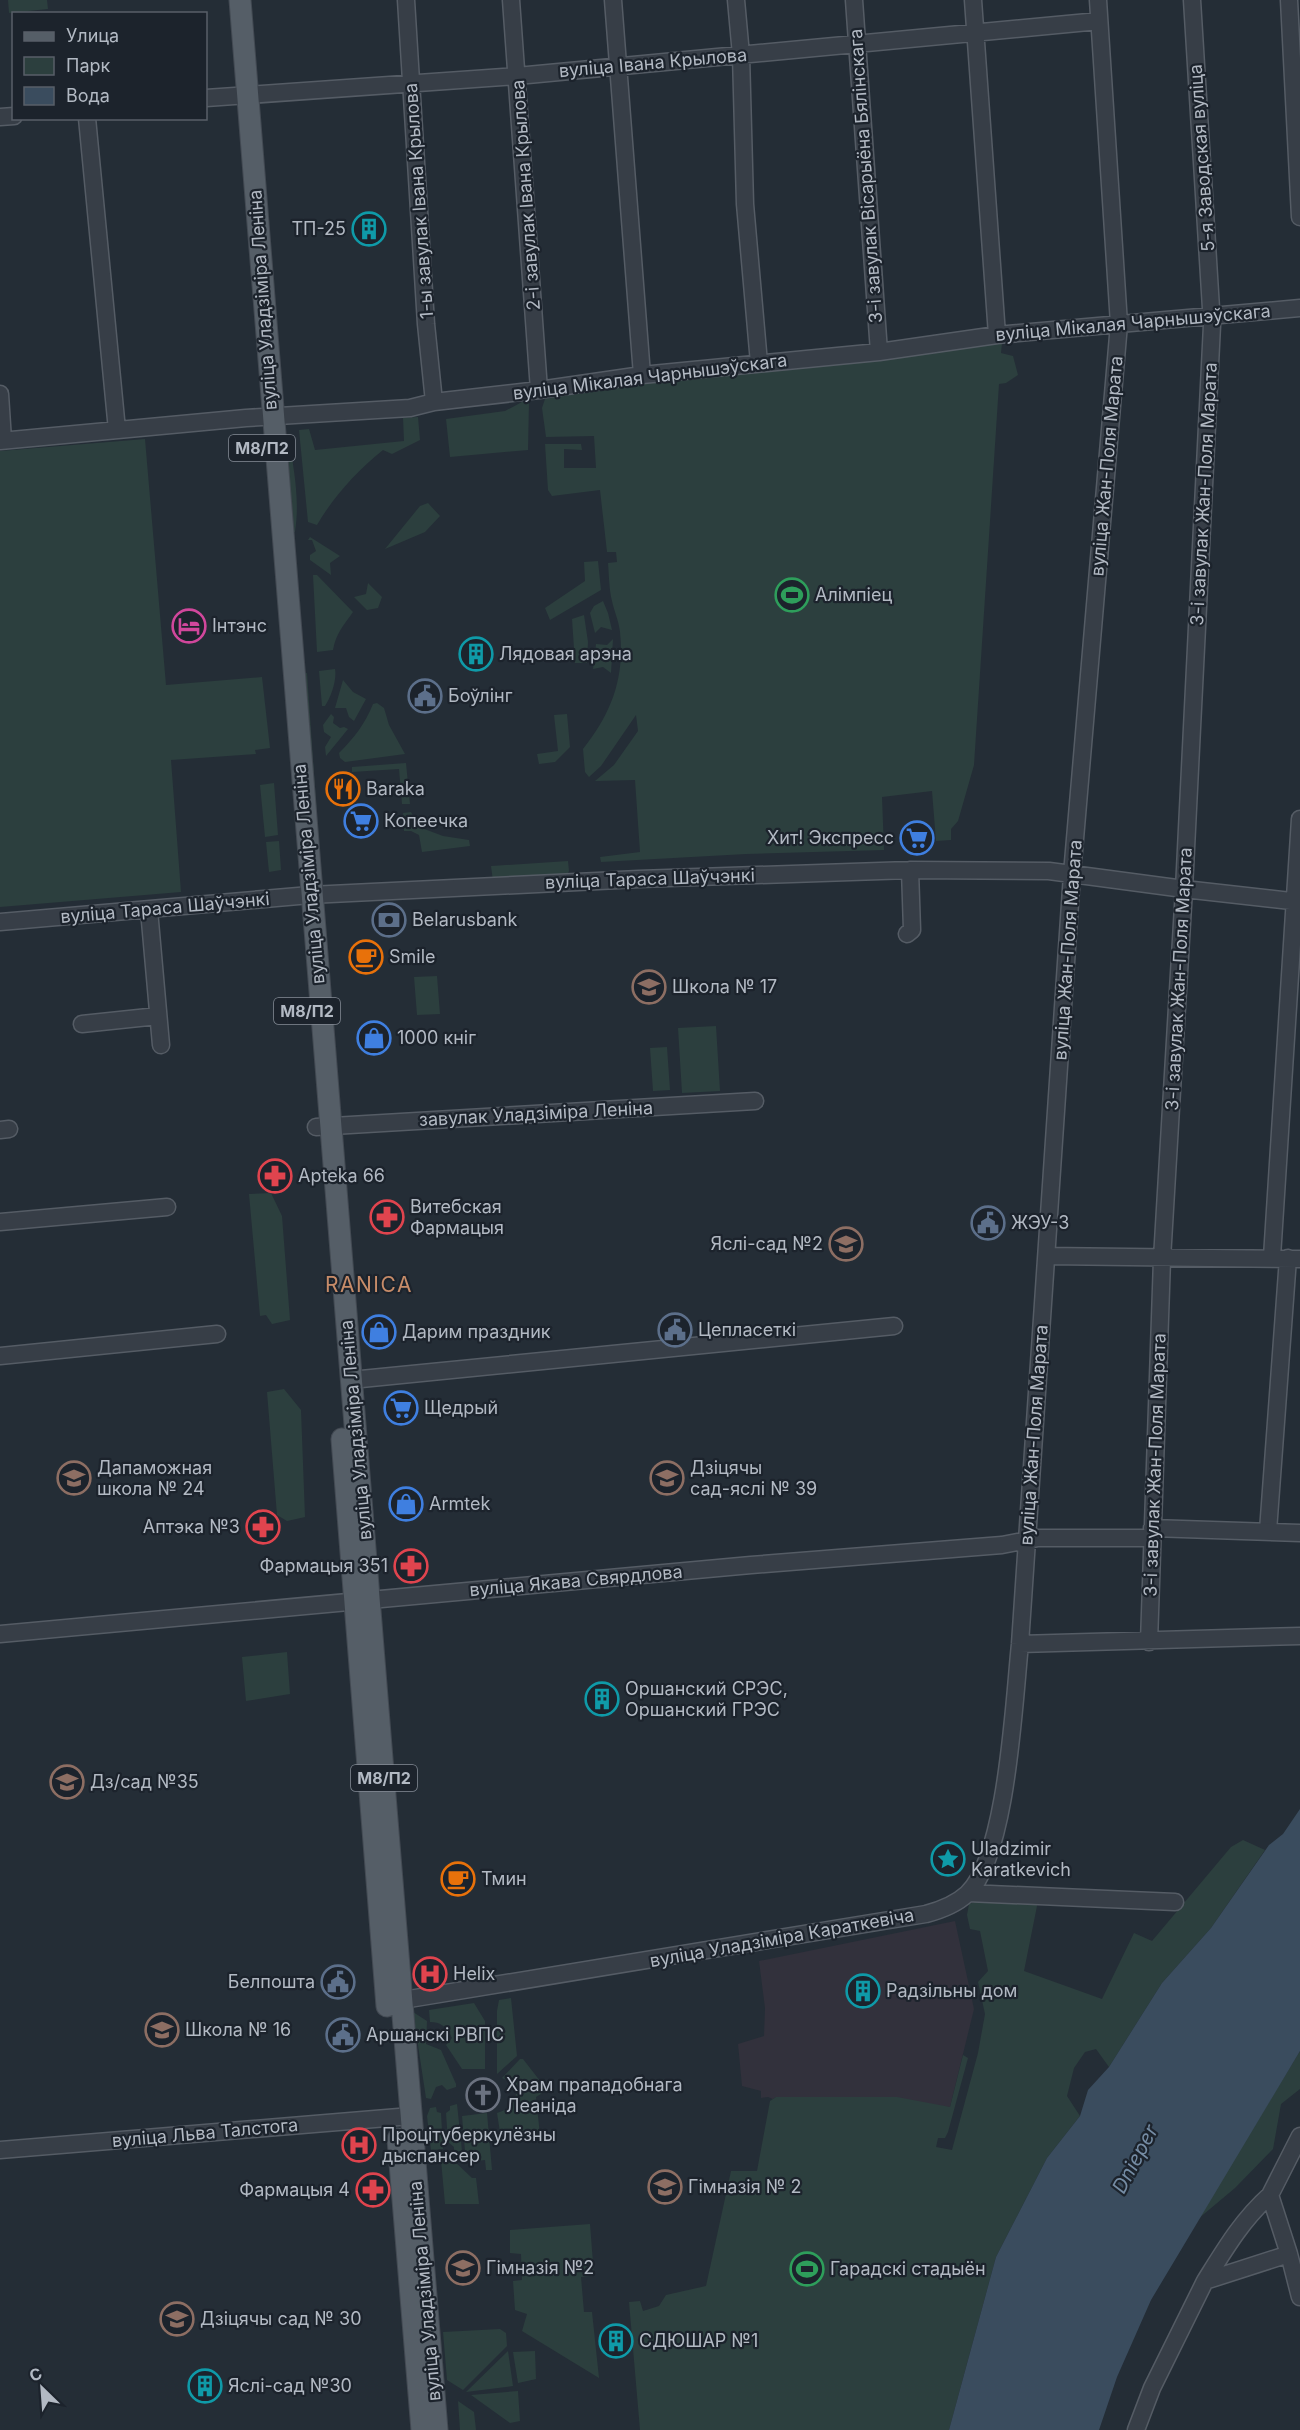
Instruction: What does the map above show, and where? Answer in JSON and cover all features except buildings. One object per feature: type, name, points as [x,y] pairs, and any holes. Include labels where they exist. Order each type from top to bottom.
[{"type":"main road","name":"вуліца Уладзіміра Леніна","points":[[226,0],[241,95]]},
{"type":"main road","name":"вуліца Уладзіміра Леніна","points":[[240,0],[241,95],[403,2116],[422,2430]]},
{"type":"main road","name":"вуліца Уладзіміра Леніна","points":[[323,1126],[351,1380],[363,1602]]},
{"type":"main road","name":"вуліца Уладзіміра Леніна","points":[[403,2116],[437,2430]]},
{"type":"street","name":"1-ы завулак Івана Крылова","points":[[406,0],[426,324],[434,402]]},
{"type":"street","name":"2-і завулак Івана Крылова","points":[[511,0],[539,390]]},
{"type":"street","points":[[613,0],[642,375]]},
{"type":"street","points":[[736,0],[741,55],[745,204],[759,363]]},
{"type":"street","name":"3-і завулак Вісарыёна Бялінскага","points":[[854,0],[879,352]]},
{"type":"street","points":[[973,0],[998,335]]},
{"type":"street","name":"вуліца Жан-Поля Марата","points":[[968,1893],[978,1880],[988,1860],[998,1830],[1011,1737],[1020,1644],[1072,874],[1119,324],[1098,0]]},
{"type":"street","name":"5-я Заводская вуліца","points":[[1192,0],[1212,316]]},
{"type":"street","points":[[1289,0],[1300,217]]},
{"type":"street","name":"вуліца Івана Крылова","points":[[207,98],[517,76],[1099,21]]},
{"type":"street","points":[[87,120],[117,430]]},
{"type":"street","name":"вуліца Мікалая Чарнышэўскага","points":[[2,440],[266,417],[410,408],[434,402],[642,375],[879,352],[998,335],[1300,308]]},
{"type":"street","name":"3-і завулак Жан-Поля Марата","points":[[1149,1642],[1162,1259],[1184,889],[1212,316]]},
{"type":"street","points":[[0,394],[2,440]]},
{"type":"street","points":[[1268,1531],[1287,1258],[1300,819]]},
{"type":"street","points":[[907,934],[912,930],[910,870]]},
{"type":"street","name":"вуліца Тараса Шаўчэнкі","points":[[0,922],[304,895],[629,879],[910,870],[1049,871],[1297,901]]},
{"type":"street","points":[[149,910],[160,1045]]},
{"type":"street","points":[[82,1024],[158,1016]]},
{"type":"street","name":"завулак Уладзіміра Леніна","points":[[323,1126],[755,1101]]},
{"type":"street","points":[[0,1222],[166,1207]]},
{"type":"street","points":[[1047,1256],[1162,1259],[1287,1258]]},
{"type":"street","points":[[351,1380],[894,1326]]},
{"type":"street","points":[[0,1356],[217,1334]]},
{"type":"street","name":"вуліца Якава Свярдлова","points":[[0,1634],[740,1566],[1002,1545],[1038,1539],[1152,1533],[1268,1531],[1300,1533]]},
{"type":"street","points":[[1020,1644],[1300,1636]]},
{"type":"street","points":[[968,1893],[1175,1902]]},
{"type":"street","name":"вуліца Уладзіміра Караткевіча","points":[[394,2002],[926,1914],[954,1903],[968,1893]]},
{"type":"street","name":"вуліца Льва Талстога","points":[[0,2150],[403,2116]]},
{"type":"street","points":[[1136,2430],[1152,2388],[1205,2281],[1232,2236],[1248,2216],[1270,2195],[1300,2136]]},
{"type":"street","points":[[1270,2195],[1290,2254],[1300,2297]]},
{"type":"street","points":[[1205,2281],[1290,2254]]},
{"type":"shaded area","points":[[955,1921],[974,2009],[950,2107],[761,2098],[761,2091],[742,2086],[738,2044],[764,2036],[765,2008],[759,1961]]},
{"type":"green space","points":[[8,0],[47,0],[48,9],[9,13]]},
{"type":"green space","points":[[1002,343],[1001,353],[1013,356],[1018,375],[1006,383],[999,384],[974,765],[958,821],[951,829],[951,840],[936,841],[932,791],[882,797],[884,850],[746,854],[601,862],[600,857],[640,852],[635,780],[595,781],[614,765],[638,731],[636,715],[601,766],[589,777],[585,772],[583,749],[608,709],[614,695],[620,665],[620,632],[611,596],[608,563],[617,562],[616,552],[607,552],[600,490],[552,496],[548,490],[545,444],[581,444],[582,450],[564,449],[564,468],[596,468],[594,436],[546,437],[542,408],[545,399],[592,389],[602,390],[602,386]]},
{"type":"green space","points":[[522,402],[529,402],[528,450],[450,457],[446,419],[505,411]]},
{"type":"green space","points":[[418,417],[420,440],[392,454],[383,450],[346,485],[317,525],[308,522],[299,430],[309,429],[315,450],[404,441],[403,418]]},
{"type":"green space","points":[[288,436],[297,496],[295,532],[288,532],[281,437]]},
{"type":"green space","points":[[145,439],[166,685],[262,677],[270,748],[255,750],[256,754],[171,760],[181,892],[0,907],[0,451]]},
{"type":"green space","points":[[428,503],[440,516],[425,532],[385,549],[420,506]]},
{"type":"green space","points":[[310,537],[340,556],[330,563],[331,575],[310,560],[310,555],[316,551],[312,540],[308,540]]},
{"type":"green space","points":[[598,561],[601,590],[550,620],[545,608],[585,581],[584,562]]},
{"type":"green space","points":[[313,575],[317,575],[353,612],[338,634],[333,650],[317,652]]},
{"type":"green space","points":[[368,583],[382,597],[378,608],[367,610],[354,597],[366,594]]},
{"type":"green space","points":[[603,601],[612,630],[601,627],[595,633],[590,613],[594,606]]},
{"type":"green space","points":[[584,615],[588,642],[587,663],[575,663],[572,619]]},
{"type":"green space","points":[[613,639],[611,673],[603,667],[593,669],[596,644],[607,645]]},
{"type":"green space","points":[[335,669],[331,693],[325,706],[322,706],[319,671]]},
{"type":"green space","points":[[307,673],[321,873],[314,873],[299,674]]},
{"type":"green space","points":[[343,680],[353,692],[366,699],[354,721],[349,717],[346,708],[335,708]]},
{"type":"green space","points":[[377,703],[384,708],[389,725],[405,754],[345,762],[340,758],[339,753],[359,730],[373,704]]},
{"type":"green space","points":[[331,714],[334,717],[333,723],[340,728],[348,729],[326,756],[325,747],[331,737],[324,732],[323,725]]},
{"type":"green space","points":[[567,714],[570,747],[555,762],[539,764],[537,754],[558,751],[554,715]]},
{"type":"green space","points":[[406,763],[410,804],[402,804],[399,769],[352,772],[352,767]]},
{"type":"green space","points":[[274,783],[278,835],[265,837],[260,785]]},
{"type":"green space","points":[[411,812],[419,827],[443,836],[469,840],[470,846],[422,852],[419,835],[411,831],[404,831],[403,813]]},
{"type":"green space","points":[[279,841],[281,870],[269,872],[266,842]]},
{"type":"green space","points":[[568,861],[569,871],[566,877],[493,881],[491,866]]},
{"type":"green space","points":[[437,976],[440,1014],[417,1015],[414,977]]},
{"type":"green space","points":[[716,1026],[720,1091],[682,1093],[678,1028]]},
{"type":"green space","points":[[667,1047],[670,1090],[653,1091],[650,1048]]},
{"type":"green space","points":[[271,1193],[282,1216],[290,1320],[272,1324],[266,1315],[260,1316],[249,1194]]},
{"type":"green space","points":[[284,1389],[301,1410],[305,1517],[287,1521],[277,1515],[267,1392]]},
{"type":"green space","points":[[287,1652],[290,1694],[246,1701],[242,1657]]},
{"type":"green space","points":[[1243,1840],[1265,1850],[1211,1928],[1162,1983],[1109,2067],[1096,2049],[1085,2052],[1074,2068],[1067,2096],[1080,2116],[1047,2158],[996,2257],[949,2430],[640,2430],[629,2302],[640,2301],[643,2311],[659,2306],[666,2295],[706,2286],[731,2171],[757,2171],[770,2101],[776,2097],[897,2097],[950,2107],[963,2055],[968,2058],[948,2132],[945,2138],[938,2138],[936,2147],[952,2150],[978,2053],[985,2014],[978,1982],[988,1971],[980,1931],[970,1929],[967,1915],[969,1904],[981,1900],[1036,1901],[1037,1906],[1024,1971],[1102,1999],[1134,1933],[1152,1941],[1231,1847]]},
{"type":"green space","points":[[511,1998],[517,2056],[497,2074],[499,2000]]},
{"type":"green space","points":[[474,2003],[485,2021],[485,2069],[462,2069],[446,2045],[452,2038],[450,2034],[441,2024],[430,2022],[429,2010]]},
{"type":"green space","points":[[413,2012],[427,2021],[426,2044],[441,2050],[456,2084],[456,2087],[447,2090],[442,2085],[436,2087],[431,2099],[426,2098]]},
{"type":"green space","points":[[1300,2051],[1300,2089],[1281,2104],[1273,2149],[1235,2188],[1198,2219]]},
{"type":"green space","points":[[520,2059],[523,2059],[544,2086],[515,2088],[513,2083],[502,2078]]},
{"type":"green space","points":[[543,2089],[544,2092],[536,2097],[540,2135],[501,2139],[497,2113],[509,2106],[516,2094]]},
{"type":"green space","points":[[457,2104],[462,2151],[454,2152],[454,2147],[448,2142],[446,2113],[450,2110],[450,2106]]},
{"type":"green space","points":[[436,2107],[437,2112],[441,2113],[443,2149],[431,2150],[427,2116],[430,2108]]},
{"type":"green space","points":[[487,2113],[492,2170],[486,2170],[485,2160],[477,2161],[476,2156],[470,2156],[469,2151],[465,2151],[462,2116]]},
{"type":"green space","points":[[452,2159],[472,2178],[476,2178],[479,2204],[445,2204],[441,2160]]},
{"type":"green space","points":[[590,2224],[594,2276],[581,2277],[584,2312],[592,2312],[599,2378],[522,2331],[527,2314],[515,2310],[513,2281],[522,2280],[521,2254],[510,2253],[510,2230]]},
{"type":"green space","points":[[500,2329],[506,2333],[507,2346],[463,2390],[447,2380],[443,2332]]},
{"type":"green space","points":[[508,2351],[513,2386],[466,2392]]},
{"type":"green space","points":[[535,2351],[536,2379],[518,2383],[513,2352]]},
{"type":"green space","points":[[518,2391],[520,2421],[510,2423],[471,2395]]},
{"type":"green space","points":[[458,2401],[474,2412],[476,2430],[460,2430]]},
{"type":"water","name":"Dnieper","points":[[1300,1809],[1300,2051],[1151,2300],[1117,2377],[1099,2430],[949,2430],[996,2257],[1047,2158],[1080,2116],[1088,2090],[1109,2067],[1162,1983],[1211,1928],[1269,1845],[1283,1834]]},
{"type":"place","name":"ТП-25","points":[[369,229]]},
{"type":"place","name":"Алімпіец","points":[[792,595]]},
{"type":"place","name":"Інтэнс","points":[[189,626]]},
{"type":"place","name":"Лядовая арэна","points":[[476,654]]},
{"type":"place","name":"Боўлінг","points":[[425,696]]},
{"type":"place","name":"Baraka","points":[[343,789]]},
{"type":"place","name":"Копеечка","points":[[361,821]]},
{"type":"place","name":"Хит! Экспресс","points":[[917,838]]},
{"type":"place","name":"Belarusbank","points":[[389,920]]},
{"type":"place","name":"Smile","points":[[366,957]]},
{"type":"place","name":"Школа № 17","points":[[649,987]]},
{"type":"place","name":"1000 кніг","points":[[374,1038]]},
{"type":"place","name":"Apteka 66","points":[[275,1176]]},
{"type":"place","name":"Витебская Фармацыя","points":[[387,1217]]},
{"type":"place","name":"ЖЭУ-3","points":[[988,1223]]},
{"type":"place","name":"Яслі-сад №2","points":[[846,1244]]},
{"type":"place","name":"Цепласеткі","points":[[675,1330]]},
{"type":"place","name":"Дарим праздник","points":[[379,1332]]},
{"type":"place","name":"Щедрый","points":[[401,1408]]},
{"type":"place","name":"Дапаможная школа № 24","points":[[74,1478]]},
{"type":"place","name":"Дзіцячы сад-яслі № 39","points":[[667,1478]]},
{"type":"place","name":"Armtek","points":[[406,1504]]},
{"type":"place","name":"Аптэка №3","points":[[263,1527]]},
{"type":"place","name":"Фармацыя 351","points":[[411,1566]]},
{"type":"place","name":"Оршанский СРЭС, Оршанский ГРЭС","points":[[602,1699]]},
{"type":"place","name":"Дз/сад №35","points":[[67,1782]]},
{"type":"place","name":"Uladzimir Karatkevich","points":[[948,1859]]},
{"type":"place","name":"Тмин","points":[[458,1879]]},
{"type":"place","name":"Helix","points":[[430,1974]]},
{"type":"place","name":"Белпошта","points":[[338,1982]]},
{"type":"place","name":"Радзільны дом","points":[[863,1991]]},
{"type":"place","name":"Школа № 16","points":[[162,2030]]},
{"type":"place","name":"Аршанскі РВПС","points":[[343,2035]]},
{"type":"place","name":"Храм прападобнага Леаніда","points":[[483,2095]]},
{"type":"place","name":"Процітуберкулёзны дыспансер","points":[[359,2145]]},
{"type":"place","name":"Гімназія № 2","points":[[665,2187]]},
{"type":"place","name":"Фармацыя 4","points":[[373,2190]]},
{"type":"place","name":"Гімназія №2","points":[[463,2268]]},
{"type":"place","name":"Гарадскі стадыён","points":[[807,2269]]},
{"type":"place","name":"Дзіцячы сад № 30","points":[[177,2319]]},
{"type":"place","name":"СДЮШАР №1","points":[[616,2341]]},
{"type":"place","name":"Яслі-сад №30","points":[[205,2386]]},
{"type":"district","name":"RANICA","points":[[369,1285]]}]
